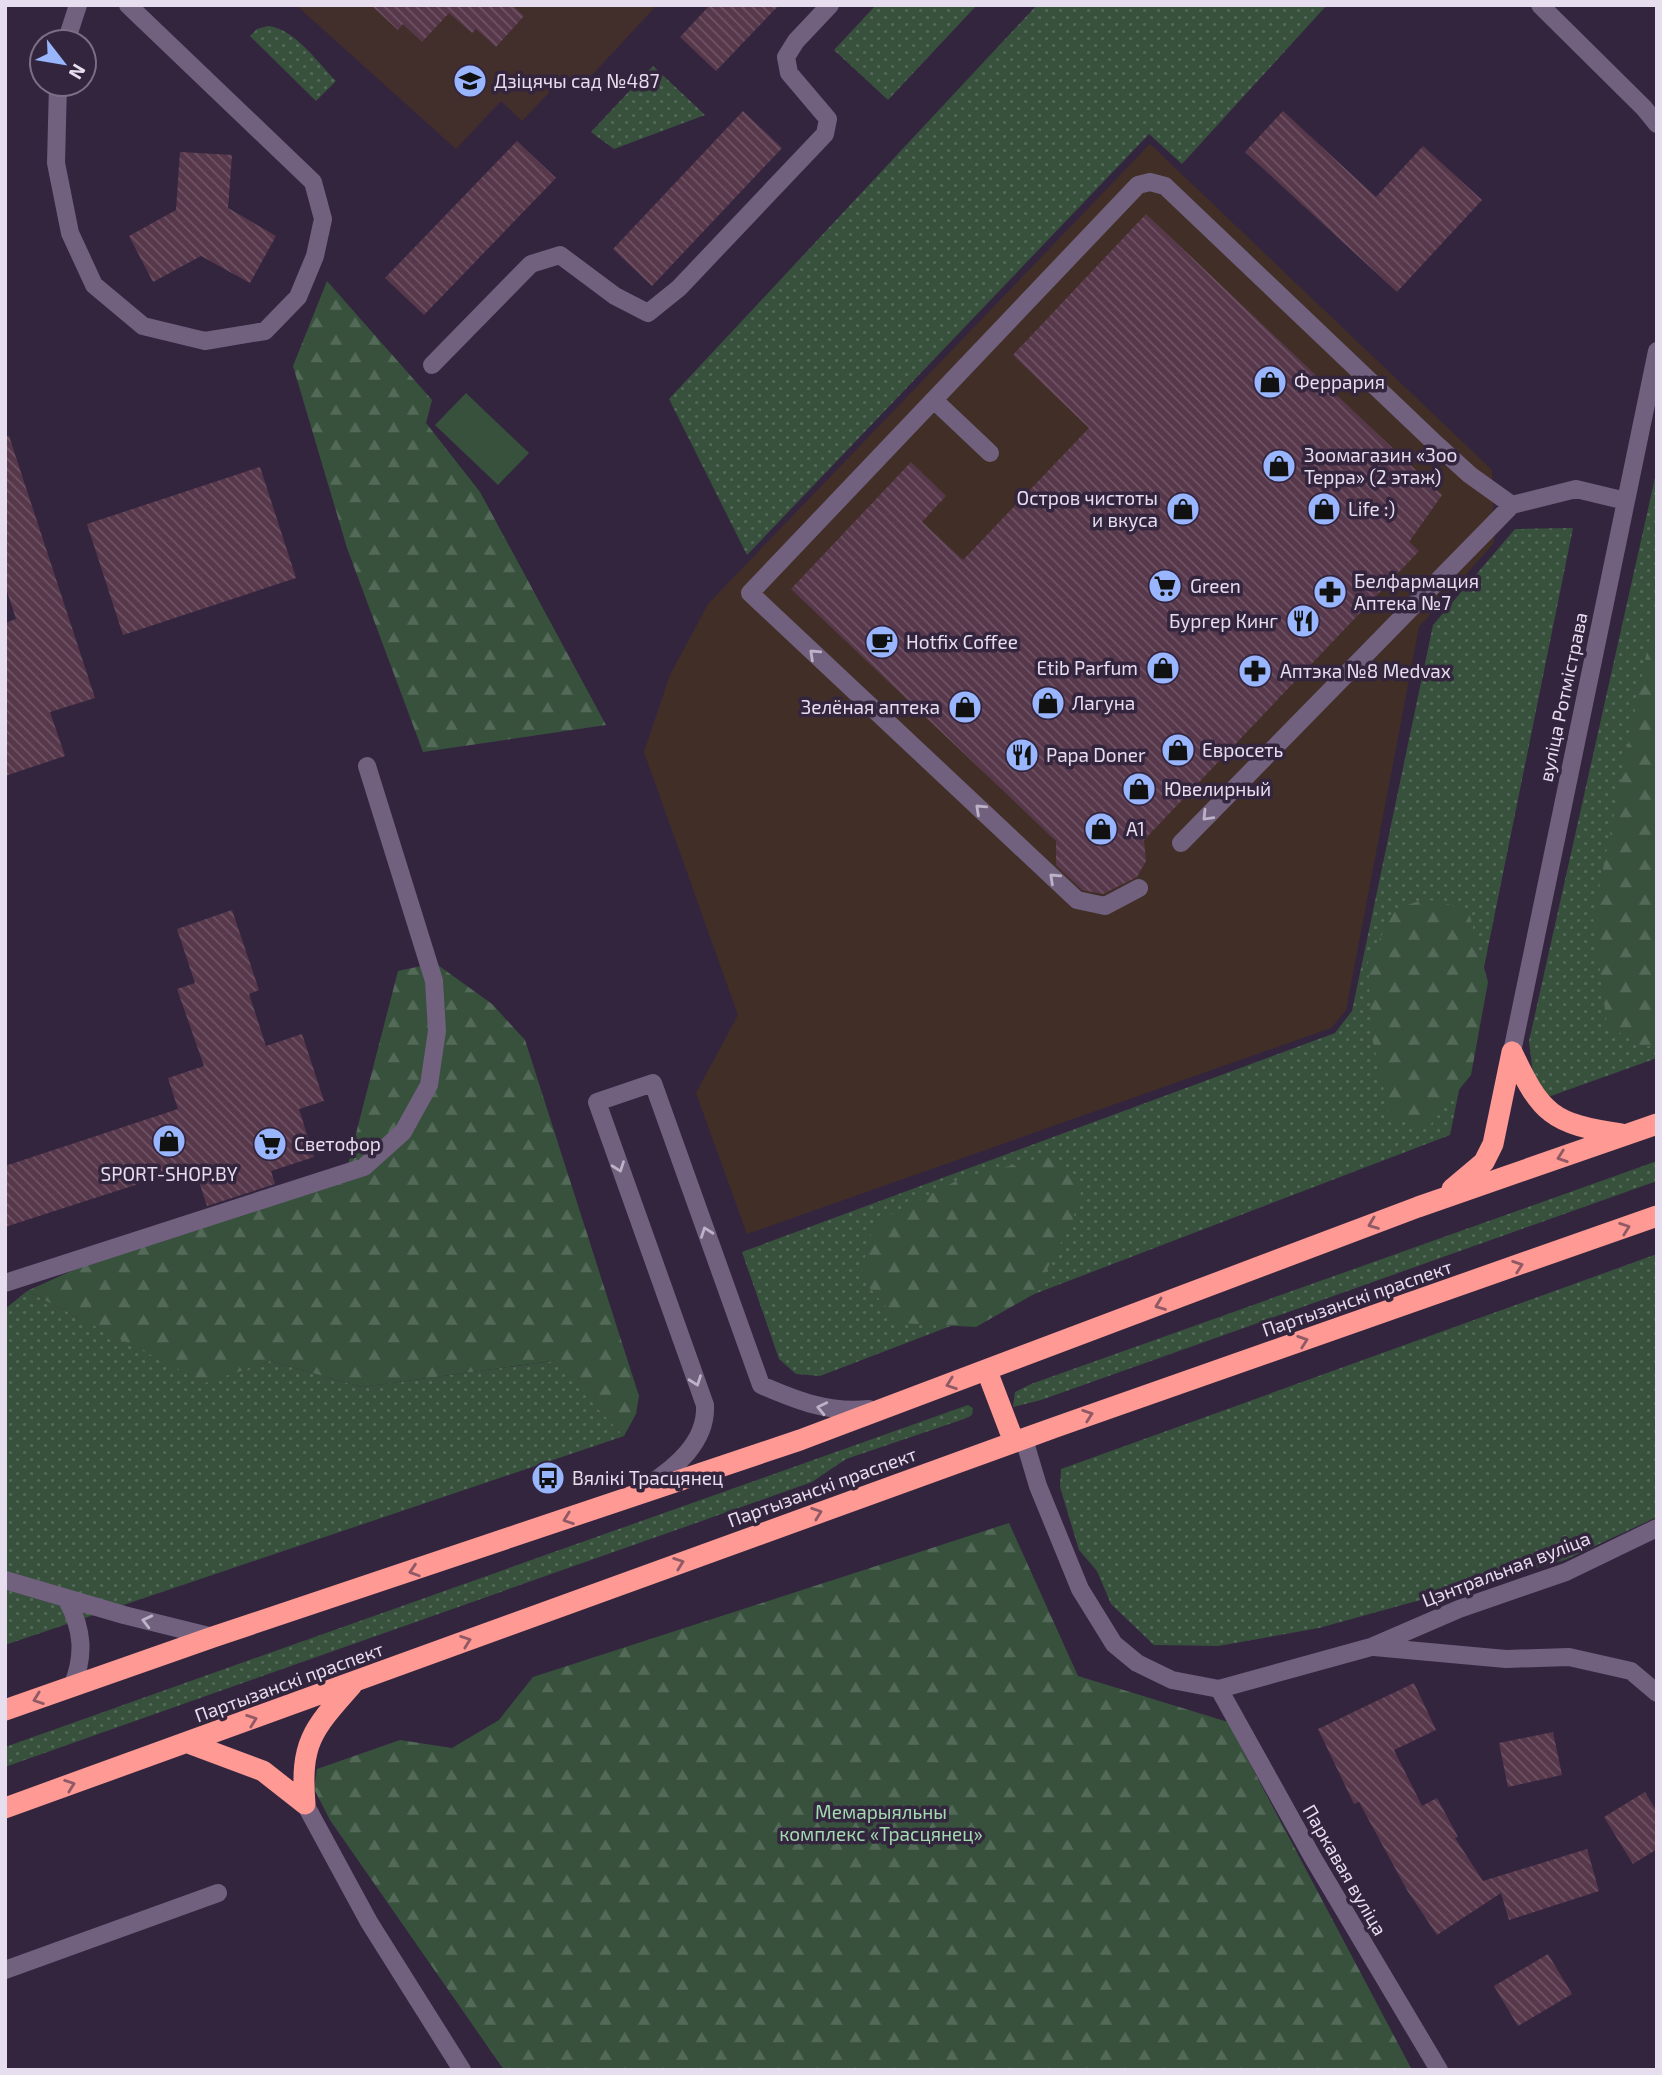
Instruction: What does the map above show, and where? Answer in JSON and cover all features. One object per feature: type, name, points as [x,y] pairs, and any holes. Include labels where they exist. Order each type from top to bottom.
[{"type":"highway","points":[[1511,1052],[1542,1107],[1558,1118],[1587,1129],[1626,1135]]},
{"type":"highway","points":[[1437,1200],[1484,1163],[1493,1144],[1511,1052]]},
{"type":"highway","points":[[5,1710],[889,1407],[1437,1200],[1657,1124]]},
{"type":"highway","name":"Партызанскі праспект","points":[[5,1808],[1019,1440],[1657,1216]]},
{"type":"highway","points":[[987,1371],[1019,1440]]},
{"type":"highway","points":[[305,1804],[302,1769],[304,1752],[333,1707],[355,1682]]},
{"type":"highway","points":[[188,1743],[263,1771],[305,1804]]},
{"type":"street","points":[[71,28],[78,5]]},
{"type":"street","points":[[58,98],[56,163],[70,233],[94,285],[144,326],[205,341],[265,331],[298,297],[316,256],[323,219],[313,182],[128,5]]},
{"type":"street","points":[[432,365],[531,264],[560,256],[615,296],[648,313],[679,288],[825,134],[828,119],[789,73],[786,57],[796,41],[830,5]]},
{"type":"street","points":[[1540,5],[1644,107],[1657,124]]},
{"type":"street","points":[[1139,888],[1105,906],[1077,900],[750,593],[1139,186],[1150,182],[1165,186],[1437,445],[1470,475],[1512,505]]},
{"type":"street","name":"вуліца Ротмістрава","points":[[1511,1052],[1657,351]]},
{"type":"street","points":[[935,401],[990,453]]},
{"type":"street","points":[[1181,842],[1512,505],[1576,489],[1626,502]]},
{"type":"street","points":[[5,1283],[364,1167],[403,1132],[429,1085],[437,1031],[434,981],[366,766]]},
{"type":"street","points":[[632,1496],[673,1469],[691,1447],[706,1419],[705,1405],[597,1102],[653,1083],[761,1385],[819,1409],[842,1412],[889,1407]]},
{"type":"street","points":[[1019,1440],[1080,1589],[1114,1644],[1137,1663],[1172,1680],[1219,1689]]},
{"type":"street","name":"Цэнтральная вуліца","points":[[1219,1689],[1370,1647],[1459,1609],[1566,1572],[1657,1528]]},
{"type":"street","points":[[5,1580],[67,1600],[213,1637]]},
{"type":"street","points":[[67,1600],[80,1631],[82,1663],[72,1686]]},
{"type":"street","name":"Цэнтральная вуліца","points":[[1370,1647],[1506,1658],[1569,1657],[1631,1671],[1657,1693]]},
{"type":"street","name":"Паркавая вуліца","points":[[1219,1689],[1313,1858],[1439,2070]]},
{"type":"street","points":[[305,1804],[381,1941],[462,2070]]},
{"type":"street","points":[[5,1970],[218,1893]]},
{"type":"shaded area","name":"Дзіцячы сад №487","points":[[296,5],[657,5],[580,88],[566,75],[522,121],[501,101],[456,149]]},
{"type":"shaded area","points":[[1150,144],[1492,470],[1494,543],[1419,627],[1346,1010],[1331,1028],[747,1234],[696,1093],[738,1015],[644,752],[670,675],[708,604]]},
{"type":"green space","points":[[876,5],[977,5],[888,100],[834,50]]},
{"type":"green space","points":[[1037,5],[1327,5],[1182,164],[1149,134],[747,555],[669,399]]},
{"type":"green space","points":[[268,26],[278,28],[296,40],[336,81],[316,101],[250,36],[257,29]]},
{"type":"green space","points":[[653,66],[705,115],[614,149],[591,132]]},
{"type":"green space","points":[[327,281],[432,400],[426,423],[480,492],[606,725],[423,752],[347,548],[293,366]]},
{"type":"green space","points":[[466,393],[529,453],[498,485],[435,425]]},
{"type":"green space","points":[[1657,469],[1657,1058],[1548,1097],[1533,1075],[1529,1041]]},
{"type":"green space","points":[[1573,528],[1450,1135],[820,1376],[796,1374],[779,1359],[742,1252],[1335,1033],[1352,1011],[1433,625],[1515,529]]},
{"type":"green space","points":[[1657,602],[1657,1045],[1643,1047],[1607,1025],[1593,918]]},
{"type":"green space","points":[[1425,899],[1468,909],[1488,982],[1471,1075],[1427,1129],[1390,1117],[1372,1038],[1368,962],[1395,909]]},
{"type":"green space","points":[[435,963],[492,1004],[525,1040],[639,1396],[636,1414],[624,1436],[552,1361],[362,1387],[270,1361],[205,1383],[27,1291],[140,1240],[345,1176],[398,971]]},
{"type":"green space","points":[[1055,1154],[1081,1193],[1072,1222],[1034,1294],[976,1327],[899,1323],[860,1276],[874,1223],[960,1179]]},
{"type":"green space","points":[[1657,1161],[1657,1181],[1041,1400],[1013,1407],[1015,1392],[1031,1384]]},
{"type":"green space","points":[[1657,1254],[1657,1517],[1565,1560],[1319,1628],[1218,1646],[1154,1645],[1111,1604],[1097,1571],[1079,1550],[1060,1487],[1061,1469]]},
{"type":"green space","points":[[27,1291],[205,1382],[270,1361],[362,1387],[553,1361],[624,1436],[5,1645],[5,1309]]},
{"type":"green space","points":[[968,1405],[973,1408],[972,1415],[964,1419],[846,1459],[812,1482],[5,1767],[5,1747]]},
{"type":"green space","name":"Мемарыяльны комплекс «Трасцянец»","points":[[1009,1523],[1078,1676],[1228,1722],[1412,2070],[504,2070],[330,1820],[314,1789],[317,1769],[400,1740],[452,1748],[499,1720],[533,1677]]},
{"type":"building","points":[[371,5],[512,5],[524,16],[496,47],[476,29],[472,33],[449,13],[422,42],[403,24],[398,30]]},
{"type":"building","points":[[710,5],[779,5],[716,71],[680,37]]},
{"type":"building","points":[[743,111],[782,148],[652,286],[613,249]]},
{"type":"building","points":[[1283,111],[1376,197],[1423,146],[1482,200],[1397,292],[1245,152]]},
{"type":"building","points":[[517,141],[556,178],[424,315],[385,278]]},
{"type":"building","points":[[180,152],[232,155],[228,208],[276,236],[250,283],[201,256],[153,282],[129,236],[176,210]]},
{"type":"building","points":[[1146,214],[1442,495],[1409,542],[1419,551],[1144,840],[1146,861],[1137,877],[1103,894],[1082,890],[1056,865],[1056,841],[791,589],[911,462],[946,496],[922,522],[963,560],[1089,428],[1013,355]]},
{"type":"building","points":[[5,436],[9,436],[95,698],[50,712],[65,756],[5,776],[5,623],[16,619],[5,585]]},
{"type":"building","points":[[260,467],[296,578],[123,635],[87,524]]},
{"type":"building","points":[[232,910],[259,990],[249,994],[266,1046],[302,1034],[324,1101],[299,1109],[314,1157],[271,1171],[275,1184],[207,1206],[194,1166],[5,1227],[5,1166],[178,1109],[168,1078],[204,1066],[177,989],[195,983],[177,929]]},
{"type":"building","points":[[1414,1683],[1436,1730],[1394,1750],[1422,1806],[1437,1798],[1458,1837],[1455,1838],[1483,1881],[1587,1849],[1599,1891],[1509,1920],[1501,1893],[1437,1935],[1407,1890],[1359,1802],[1354,1804],[1318,1729]]},
{"type":"building","points":[[1553,1732],[1562,1775],[1508,1787],[1499,1743]]},
{"type":"building","points":[[1645,1792],[1657,1812],[1657,1849],[1633,1864],[1604,1817]]},
{"type":"building","points":[[1548,1954],[1572,1994],[1518,2026],[1494,1986]]},
{"type":"place","name":"Дзіцячы сад №487","points":[[470,81]]},
{"type":"place","name":"Феррария","points":[[1270,382]]},
{"type":"place","name":"Зоомагазин «Зоо Терра» (2 этаж)","points":[[1279,466]]},
{"type":"place","name":"Остров чистоты и вкуса","points":[[1183,509]]},
{"type":"place","name":"Life :)","points":[[1324,509]]},
{"type":"place","name":"Green","points":[[1165,586]]},
{"type":"place","name":"Белфармация Аптека №7","points":[[1330,592]]},
{"type":"place","name":"Бургер Кинг","points":[[1303,621]]},
{"type":"place","name":"Hotfix Coffee","points":[[882,642]]},
{"type":"place","name":"Etib Parfum","points":[[1163,668]]},
{"type":"place","name":"Аптэка №8 Medvax","points":[[1255,671]]},
{"type":"place","name":"Лагуна","points":[[1048,703]]},
{"type":"place","name":"Зелёная аптека","points":[[965,707]]},
{"type":"place","name":"Евросеть","points":[[1178,750]]},
{"type":"place","name":"Papa Doner","points":[[1022,755]]},
{"type":"place","name":"Ювелирный","points":[[1139,789]]},
{"type":"place","name":"A1","points":[[1101,829]]},
{"type":"place","name":"SPORT-SHOP.BY","points":[[169,1141]]},
{"type":"place","name":"Светофор","points":[[270,1144]]},
{"type":"place","name":"Вялікі Трасцянец","points":[[548,1478]]}]
